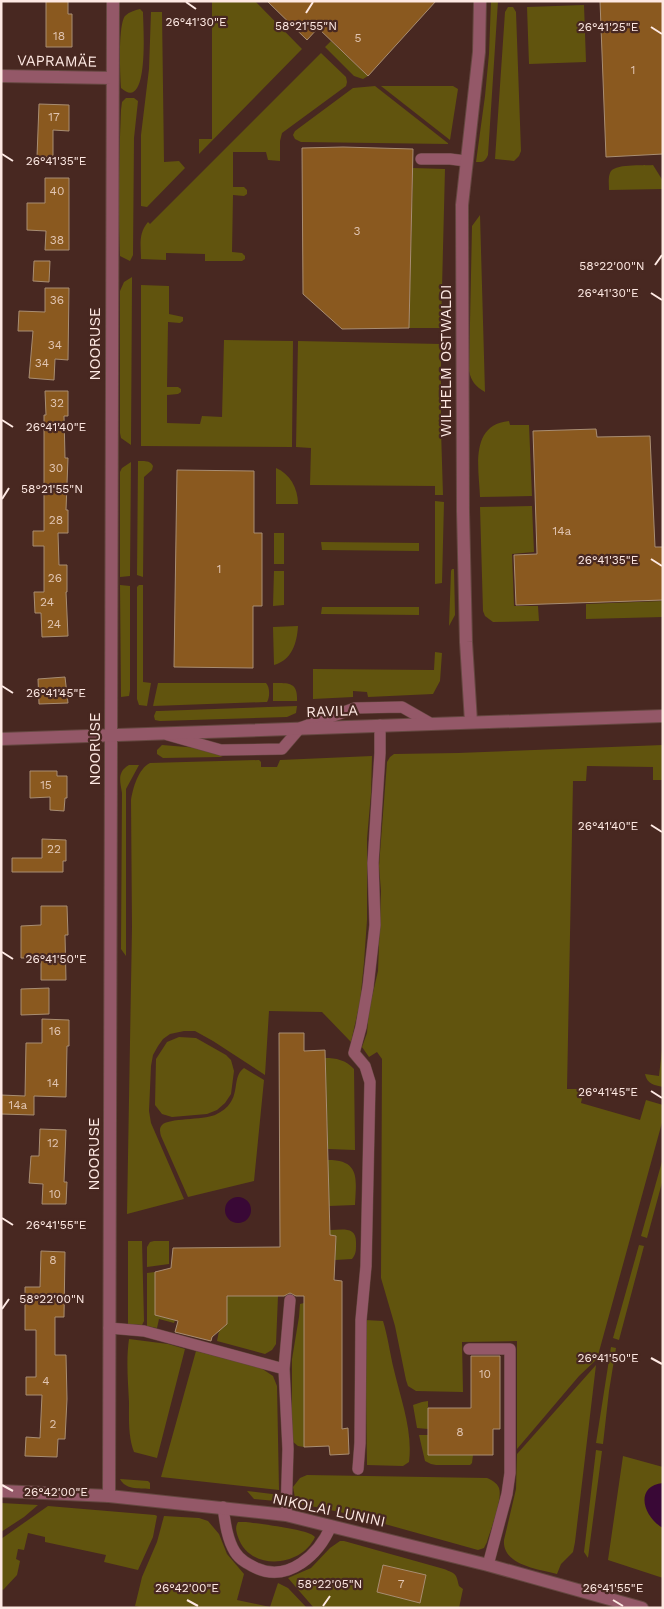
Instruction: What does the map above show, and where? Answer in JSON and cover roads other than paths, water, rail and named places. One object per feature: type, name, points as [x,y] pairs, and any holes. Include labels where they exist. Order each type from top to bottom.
[{"type":"street","name":"NOORUSE","points":[[109,1496],[113,1]]},
{"type":"street","name":"WILHELM OSTWALDI","points":[[470,722],[466,633],[462,402],[462,205],[479,52],[480,1]]},
{"type":"street","name":"VAPRAMÄE","points":[[1,76],[112,78]]},
{"type":"street","name":"RAVILA","points":[[1,738],[663,716]]},
{"type":"street","name":"NIKOLAI LUNINI","points":[[1,1491],[109,1496],[286,1515],[488,1565],[642,1608]]},
{"type":"lane","points":[[421,159],[466,161]]},
{"type":"lane","points":[[162,733],[221,750],[282,749],[300,728],[355,708],[402,707],[430,724]]},
{"type":"lane","points":[[358,1469],[361,1320],[366,1266],[370,1082],[365,1066],[354,1053],[368,987],[375,925],[373,863],[380,726]]},
{"type":"lane","points":[[286,1515],[288,1449],[284,1369],[290,1300]]},
{"type":"lane","points":[[110,1328],[144,1332],[284,1369]]},
{"type":"lane","points":[[469,1349],[510,1349],[510,1473],[508,1494],[488,1565]]},
{"type":"lane","points":[[223,1508],[226,1530],[236,1553],[246,1563],[271,1573],[291,1569],[308,1559],[320,1546],[331,1526]]}]
